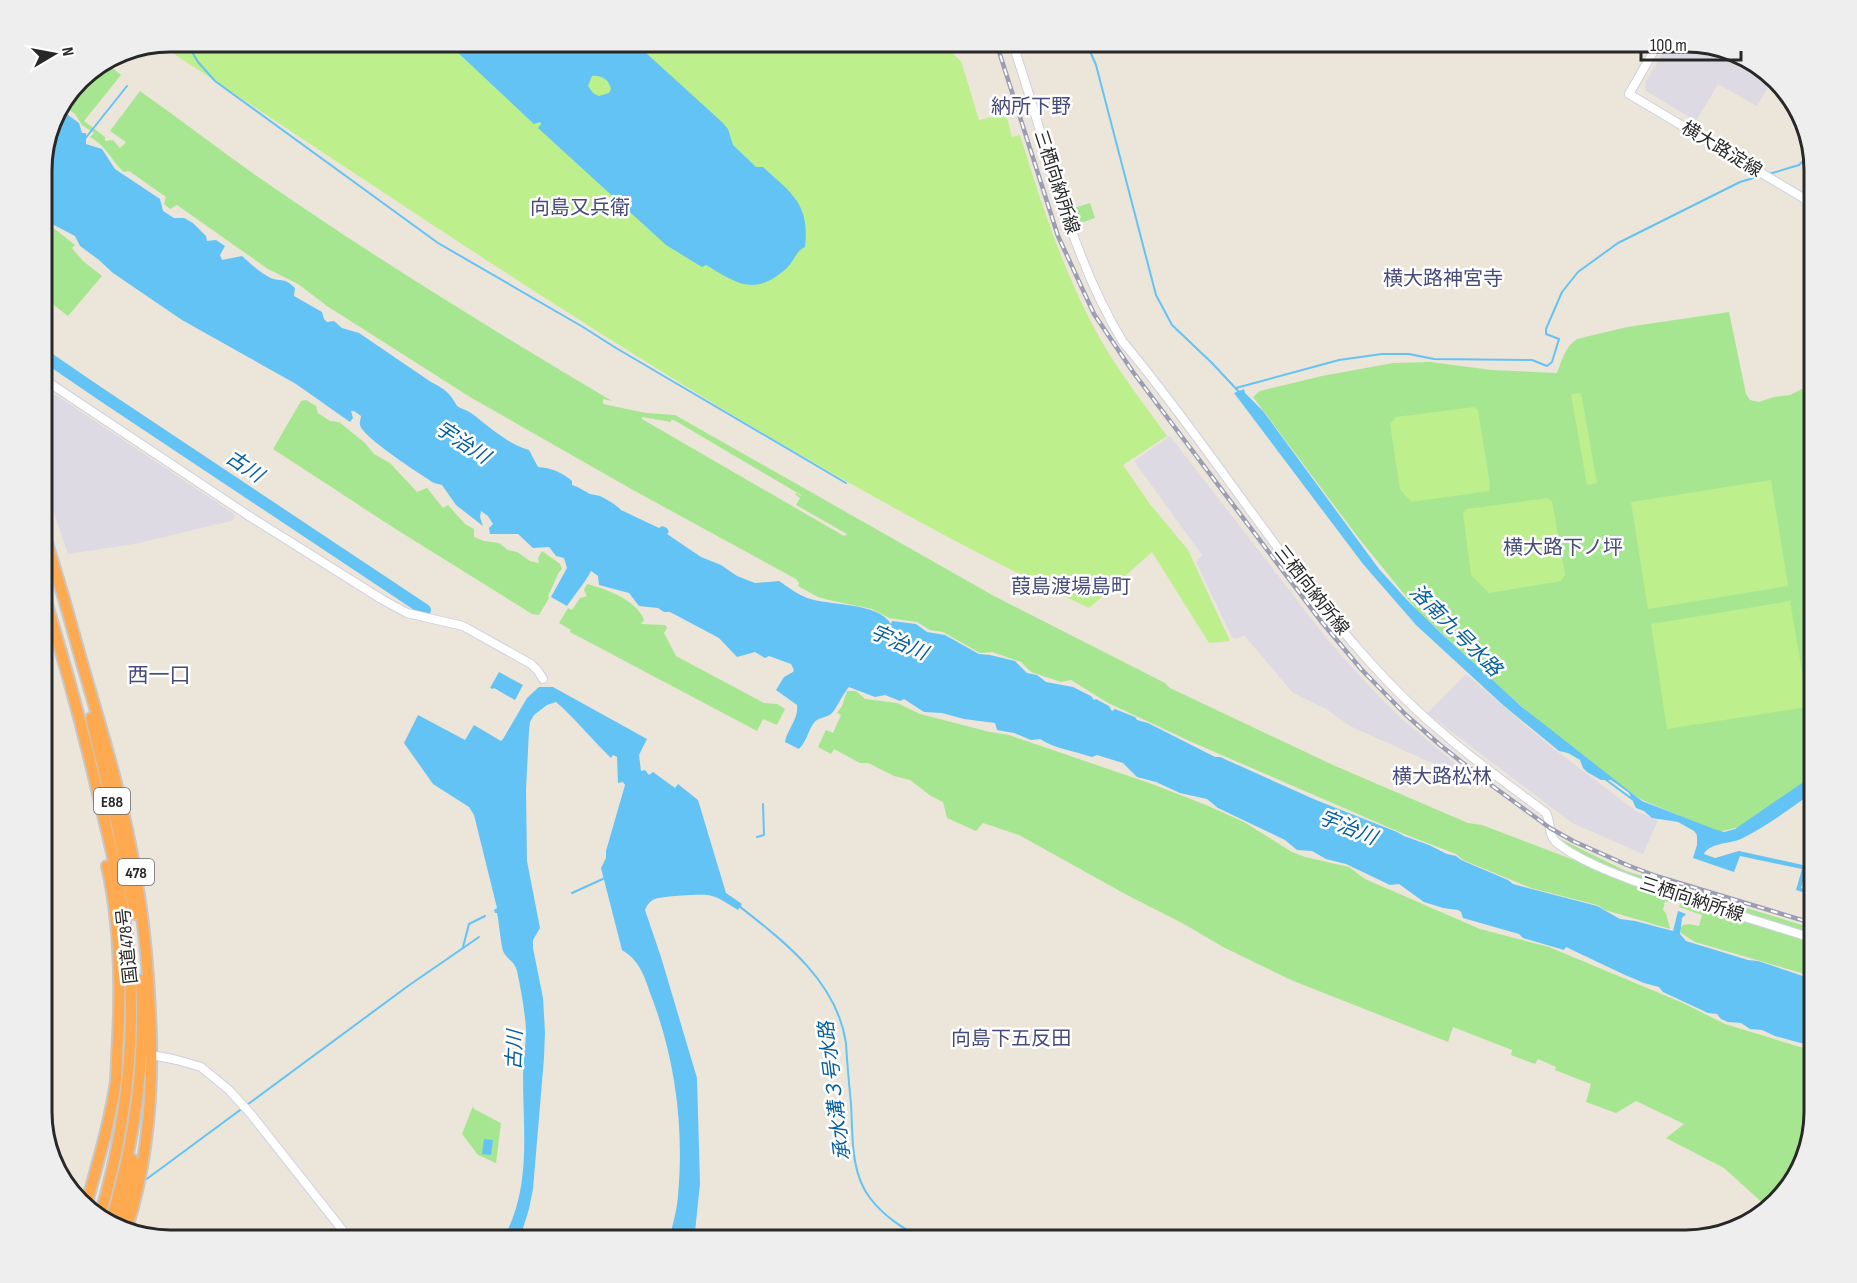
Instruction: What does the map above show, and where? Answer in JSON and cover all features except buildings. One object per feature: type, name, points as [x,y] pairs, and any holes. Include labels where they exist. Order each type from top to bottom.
[{"type":"highway","name":"国道478号","points":[[53,564],[123,810],[142,914],[152,1055],[152,1093],[144,1155],[128,1222]]},
{"type":"highway","name":"E88","points":[[53,589],[90,715],[129,880],[135,916],[141,987],[140,1058],[128,1153],[112,1215]]},
{"type":"highway","name":"E88","points":[[53,625],[96,786],[118,882],[125,918],[130,977],[128,1080],[123,1123],[102,1208]]},
{"type":"highway","name":"国道478号","points":[[53,648],[93,799],[109,874],[118,937],[120,995],[116,1080],[89,1197]]},
{"type":"highway","points":[[121,1219],[134,1153],[140,1058]]},
{"type":"highway","points":[[96,1203],[106,1170],[117,1151]]},
{"type":"main road","name":"三栖向納所線","points":[[1015,52],[1084,266],[1105,312],[1123,342],[1249,510],[1329,615],[1368,659],[1419,713],[1444,735],[1546,813],[1555,842],[1611,872],[1632,880],[1804,935]]},
{"type":"main road","name":"横大路淀線","points":[[1653,52],[1629,94],[1804,198]]},
{"type":"main road","points":[[53,385],[249,516],[383,600],[407,614],[463,626],[531,664],[543,679]]},
{"type":"main road","points":[[152,1055],[201,1067],[236,1098],[342,1230]]},
{"type":"shaded area","points":[[1663,52],[1687,52],[1732,61],[1752,72],[1768,86],[1757,106],[1718,84],[1696,121],[1646,91],[1645,83]]},
{"type":"shaded area","points":[[53,393],[234,514],[231,521],[134,544],[68,554],[53,510]]},
{"type":"shaded area","points":[[1170,436],[1331,644],[1403,720],[1467,773],[1463,777],[1350,726],[1326,709],[1293,693],[1244,635],[1237,639],[1232,637],[1196,562],[1202,555],[1134,461]]},
{"type":"shaded area","points":[[1466,674],[1550,746],[1636,811],[1658,820],[1643,854],[1572,823],[1427,713]]},
{"type":"green space","points":[[171,52],[953,52],[961,61],[979,120],[1006,114],[1012,137],[1020,135],[1054,238],[1086,313],[1115,363],[1167,436],[1123,465],[1149,503],[1188,550],[1230,641],[1209,643],[1152,552],[1089,608],[967,547],[848,482],[730,413],[500,269]]},
{"type":"green space","points":[[112,68],[121,75],[84,121],[105,137],[105,141],[113,140],[120,148],[126,142],[110,131],[140,91],[254,174],[342,234],[476,319],[612,401],[603,399],[603,404],[646,413],[675,415],[994,596],[1165,683],[1170,688],[1333,765],[1468,823],[1482,825],[1676,899],[1675,904],[1665,901],[1663,910],[1670,929],[1605,910],[1597,905],[1531,888],[1463,860],[1456,854],[1404,834],[1194,743],[1108,703],[1071,680],[1061,682],[1031,672],[1021,662],[992,652],[980,653],[943,632],[930,630],[917,622],[889,618],[872,609],[818,597],[798,586],[796,579],[470,397],[327,306],[298,284],[268,269],[177,205],[170,209],[164,204],[166,197],[129,171],[124,172],[101,145],[90,137],[94,133],[82,125],[69,110],[87,87]],"holes":[[[642,417],[671,422],[674,420],[801,495],[795,494],[800,498],[796,505],[847,534],[844,536]]]},
{"type":"green space","points":[[1090,203],[1095,218],[1075,225],[1071,209]]},
{"type":"green space","points":[[53,228],[75,245],[72,248],[83,261],[102,276],[68,316],[53,304]]},
{"type":"green space","points":[[1729,312],[1746,394],[1750,400],[1759,402],[1790,395],[1804,388],[1804,783],[1739,827],[1718,832],[1640,799],[1563,742],[1488,677],[1417,610],[1357,536],[1253,397],[1260,391],[1322,376],[1393,363],[1430,362],[1492,370],[1557,373],[1567,350],[1577,339],[1627,327]]},
{"type":"green space","points":[[1581,393],[1597,483],[1587,485],[1571,394]]},
{"type":"green space","points":[[306,400],[316,406],[318,413],[330,421],[339,422],[365,443],[374,454],[390,463],[417,492],[427,488],[443,508],[448,505],[465,524],[474,529],[474,537],[499,543],[530,561],[539,563],[538,558],[542,551],[560,564],[562,569],[539,615],[532,614],[394,528],[273,449],[301,401]]},
{"type":"green space","points":[[1474,407],[1478,410],[1489,491],[1411,502],[1400,489],[1390,424],[1396,417]]},
{"type":"green space","points":[[1771,480],[1788,586],[1648,609],[1631,502]]},
{"type":"green space","points":[[1547,498],[1552,501],[1565,575],[1561,581],[1489,593],[1471,575],[1463,513],[1467,509]]},
{"type":"green space","points":[[587,584],[611,592],[628,601],[641,613],[644,620],[641,624],[665,625],[667,628],[664,633],[676,656],[764,703],[777,704],[785,709],[777,725],[763,719],[757,731],[570,632],[571,630],[559,623],[568,608],[572,610],[580,598],[587,596],[584,590]]},
{"type":"green space","points":[[1790,601],[1804,683],[1804,708],[1667,729],[1651,624]]},
{"type":"green space","points":[[847,691],[856,691],[865,699],[897,703],[920,714],[1009,735],[1152,784],[1244,822],[1292,852],[1349,867],[1365,879],[1480,929],[1549,947],[1683,1003],[1725,1024],[1804,1048],[1803,1128],[1796,1158],[1785,1178],[1762,1203],[1724,1168],[1666,1138],[1684,1124],[1636,1101],[1616,1113],[1586,1102],[1591,1084],[1555,1070],[1556,1067],[1538,1059],[1535,1064],[1511,1055],[1512,1050],[1453,1027],[1448,1042],[1291,980],[1223,947],[1019,835],[983,823],[976,831],[947,818],[943,802],[910,780],[894,776],[868,763],[860,763],[834,749],[831,754],[818,747],[826,730],[833,733],[841,715],[837,713]]},
{"type":"green space","points":[[1559,840],[1626,871],[1804,926],[1804,932],[1607,868]]},
{"type":"green space","points":[[1682,900],[1804,939],[1804,974],[1695,942],[1681,933],[1680,928],[1689,924],[1699,926],[1702,915],[1679,907]]},
{"type":"green space","points":[[473,1106],[474,1109],[501,1123],[496,1163],[478,1155],[462,1134]]},
{"type":"water","points":[[457,52],[645,52],[723,123],[728,129],[733,145],[756,167],[763,167],[790,192],[801,209],[804,220],[805,247],[799,251],[787,268],[775,277],[755,285],[737,282],[706,265],[702,267],[666,245],[538,128],[540,122],[534,124]],"holes":[[[592,76],[602,77],[611,89],[609,93],[599,96],[593,93],[588,86]]]},
{"type":"water","name":"宇治川","points":[[67,114],[79,123],[82,133],[86,133],[86,144],[102,149],[115,169],[160,199],[163,211],[174,218],[184,218],[193,223],[206,236],[207,241],[216,240],[225,246],[220,255],[222,260],[242,256],[265,275],[287,282],[295,288],[294,296],[322,312],[327,322],[334,321],[342,328],[359,333],[444,389],[457,406],[471,413],[506,439],[529,450],[538,467],[552,469],[572,481],[572,485],[600,496],[621,510],[659,528],[662,526],[667,528],[669,532],[667,534],[701,557],[755,583],[779,581],[807,598],[865,608],[885,617],[891,624],[892,621],[916,624],[927,632],[945,635],[979,654],[1015,661],[1027,673],[1037,675],[1046,682],[1073,687],[1109,706],[1112,711],[1115,709],[1135,717],[1215,757],[1220,757],[1316,800],[1456,856],[1513,884],[1597,906],[1620,919],[1673,931],[1678,911],[1686,914],[1682,918],[1680,934],[1686,941],[1804,976],[1804,1044],[1762,1030],[1750,1029],[1741,1023],[1728,1022],[1717,1014],[1708,1013],[1663,992],[1659,987],[1625,975],[1566,947],[1564,950],[1463,918],[1458,910],[1424,902],[1399,884],[1390,885],[1312,851],[1297,850],[1285,840],[1218,808],[1207,799],[1180,793],[1156,782],[1137,777],[1123,763],[1097,755],[1092,757],[1065,750],[1040,739],[1031,740],[1014,733],[997,730],[995,723],[924,712],[904,699],[900,701],[885,695],[875,697],[849,687],[833,712],[813,724],[799,749],[785,742],[796,715],[797,705],[776,690],[784,677],[793,672],[791,664],[769,656],[765,658],[755,652],[737,657],[719,638],[670,612],[639,606],[629,593],[599,585],[598,576],[591,571],[567,606],[551,597],[567,568],[564,558],[556,556],[549,547],[533,548],[518,534],[490,534],[489,528],[493,524],[488,516],[481,511],[483,526],[456,505],[442,485],[434,483],[381,447],[363,431],[360,424],[361,416],[351,411],[353,418],[350,422],[296,384],[182,320],[113,273],[80,246],[75,236],[53,225],[53,163],[61,125]]},
{"type":"water","points":[[1244,389],[1245,393],[1263,411],[1379,569],[1408,601],[1522,707],[1642,801],[1724,832],[1735,829],[1804,782],[1804,799],[1751,834],[1710,848],[1704,854],[1715,858],[1739,851],[1803,865],[1804,877],[1801,888],[1804,889],[1804,893],[1796,890],[1802,869],[1740,856],[1734,872],[1693,858],[1697,845],[1697,835],[1694,831],[1678,822],[1652,818],[1636,808],[1629,793],[1611,780],[1601,780],[1587,772],[1580,760],[1559,751],[1503,705],[1416,625],[1363,564],[1234,393]]},
{"type":"water","points":[[499,672],[523,685],[515,700],[490,688]]},
{"type":"water","points":[[539,687],[553,687],[647,739],[639,755],[641,771],[645,770],[649,775],[653,772],[675,788],[678,784],[698,800],[726,893],[742,904],[738,910],[712,896],[681,895],[655,899],[645,910],[697,1078],[700,1184],[695,1230],[672,1230],[676,1213],[680,1171],[679,1121],[672,1071],[660,1022],[644,977],[634,959],[622,950],[601,868],[606,858],[625,785],[623,782],[618,783],[617,757],[613,755],[611,758],[556,702],[547,705],[534,715],[529,731],[526,790],[527,861],[540,928],[533,940],[533,948],[543,998],[544,1058],[533,1189],[529,1209],[522,1230],[508,1230],[518,1201],[524,1160],[523,1076],[526,1030],[520,986],[516,968],[503,950],[497,913],[494,910],[497,908],[474,815],[469,807],[433,784],[404,743],[418,715],[465,740],[474,725],[501,741],[527,698]]},
{"type":"water","points":[[484,1139],[493,1140],[491,1155],[482,1154]]},
{"type":"waterway","points":[[192,52],[215,81],[438,243],[846,483]]},
{"type":"waterway","points":[[1090,52],[1096,65],[1156,295],[1172,325],[1240,393]]},
{"type":"waterway","points":[[84,140],[127,86]]},
{"type":"waterway","points":[[1769,174],[1799,165],[1803,161]]},
{"type":"waterway","points":[[1236,388],[1339,360],[1382,354],[1409,354],[1434,359],[1532,360],[1547,366],[1552,362],[1559,339],[1546,334],[1546,329],[1562,292],[1578,272],[1618,243],[1740,182],[1760,176]]},
{"type":"waterway","name":"古川","points":[[53,362],[425,610]]},
{"type":"waterway","name":"洛南九号水路","points":[[1605,779],[1632,799]]},
{"type":"waterway","points":[[757,837],[764,835],[763,804]]},
{"type":"waterway","points":[[572,893],[605,878]]},
{"type":"waterway","name":"承水溝３号水路","points":[[739,906],[791,949],[820,982],[832,1001],[841,1021],[846,1043],[854,1153],[859,1177],[870,1198],[882,1211],[908,1230]]},
{"type":"waterway","points":[[463,947],[469,924],[485,916]]},
{"type":"waterway","points":[[144,1181],[408,986],[479,937]]},
{"type":"railway","points":[[999,52],[1058,236],[1094,314],[1133,372],[1320,620],[1361,669],[1406,715],[1440,745],[1550,828],[1573,841],[1656,876],[1804,921]]},
{"type":"district","name":"納所下野","points":[[1031,106]]},
{"type":"district","name":"向島又兵衛","points":[[580,207]]},
{"type":"district","name":"横大路神宮寺","points":[[1443,278]]},
{"type":"district","name":"横大路下ノ坪","points":[[1563,547]]},
{"type":"district","name":"葭島渡場島町","points":[[1071,586]]},
{"type":"district","name":"西一口","points":[[159,675]]},
{"type":"district","name":"横大路松林","points":[[1442,776]]},
{"type":"district","name":"向島下五反田","points":[[1011,1038]]}]
